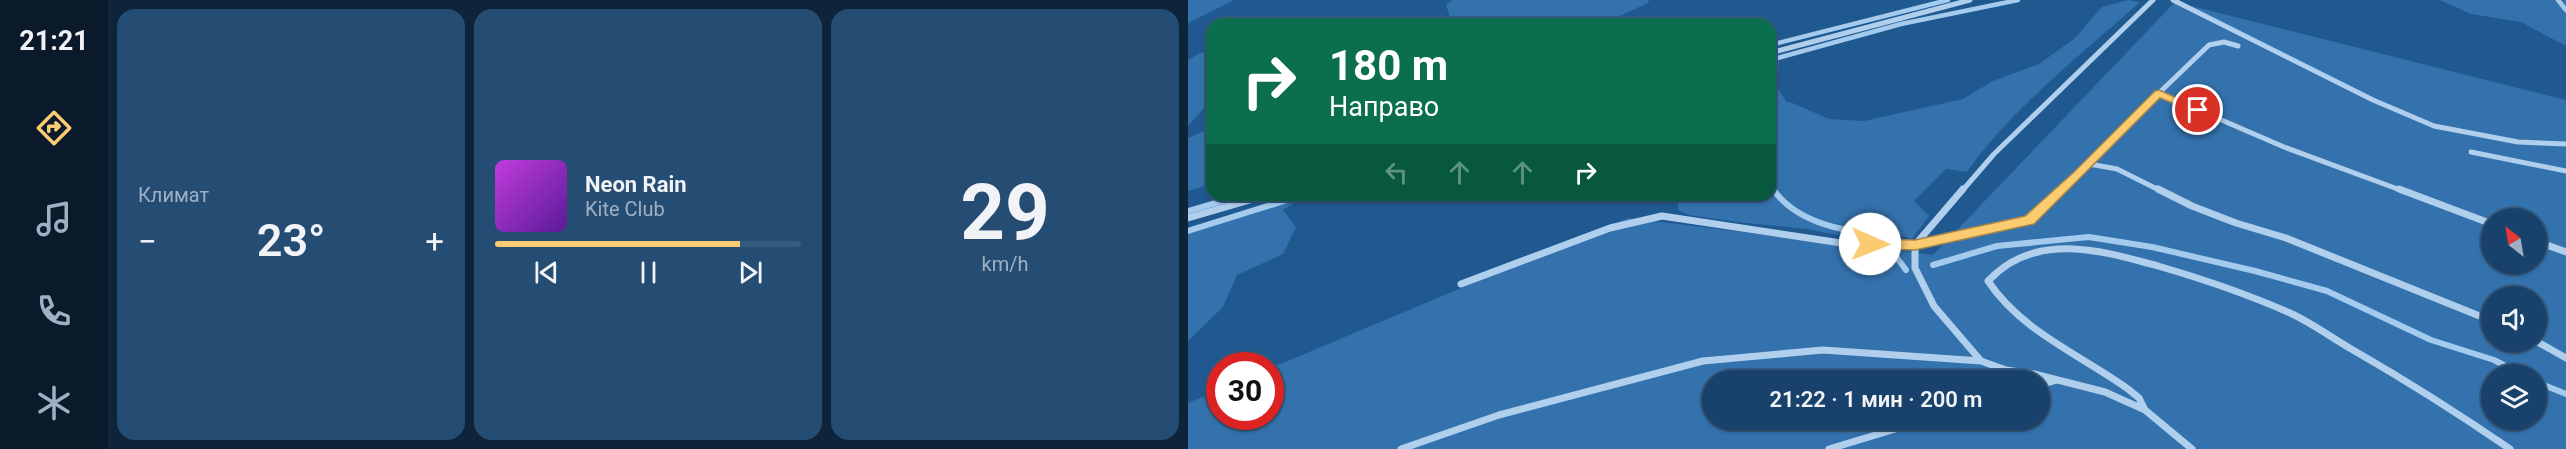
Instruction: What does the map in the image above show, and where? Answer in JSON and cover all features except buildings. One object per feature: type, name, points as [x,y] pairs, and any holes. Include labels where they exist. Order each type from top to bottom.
[{"type":"street","points":[[1776,51],[1970,0]]},
{"type":"street","points":[[1981,361],[1934,306],[1915,268],[1915,245],[1994,154],[2153,0]]},
{"type":"street","points":[[2173,0],[2373,100],[2434,126],[2518,142],[2566,144]]},
{"type":"street","points":[[1461,285],[1610,228],[1662,216],[1848,244],[1915,245],[2030,220],[2209,45],[2224,42],[2238,46]]},
{"type":"street","points":[[2159,93],[2284,147],[2481,220]]},
{"type":"street","points":[[2471,152],[2566,171]]},
{"type":"street","points":[[2089,164],[2117,169],[2192,206],[2236,223],[2286,238],[2481,317]]},
{"type":"street","points":[[1188,218],[1246,201]]},
{"type":"street","points":[[2547,245],[2566,252]]},
{"type":"street","points":[[2145,410],[2142,401],[2122,384],[2016,313],[1993,292],[1988,282],[2001,267],[2033,252],[2073,247],[2115,254],[2219,284],[2292,314],[2439,400],[2510,449]]},
{"type":"street","points":[[2547,347],[2566,358]]},
{"type":"street","points":[[1401,449],[1499,415],[1703,361],[1823,350],[1981,361],[2006,370],[2058,379],[2105,392],[2145,410],[2192,449]]},
{"type":"street","points":[[2050,382],[2058,379]]},
{"type":"street","points":[[1829,449],[1892,430]]},
{"type":"shaded area","points":[[1188,0],[1234,0],[1188,23]]},
{"type":"shaded area","points":[[1453,0],[1649,0],[1648,3],[1615,18],[1449,18],[1446,5]]},
{"type":"shaded area","points":[[2128,0],[2140,2],[2025,105],[1984,149],[1967,172],[1946,169],[1914,201],[1929,216],[1912,239],[1890,232],[1848,237],[1807,229],[1689,215],[1678,210],[1678,201],[1776,201],[1776,61],[1779,60],[1777,87],[1787,103],[1790,102],[1829,119],[1864,121],[1963,99],[1993,81],[2039,64],[2074,39],[2102,7]]},
{"type":"shaded area","points":[[2440,0],[2566,0],[2566,46],[2521,22],[2471,14]]},
{"type":"shaded area","points":[[2175,2],[2566,100],[2566,449],[1188,449],[1188,403],[1206,395],[1206,430],[1284,430],[1284,363],[1628,218],[1933,255]]},
{"type":"shaded area","points":[[1206,52],[1206,103],[1188,126],[1188,60]]},
{"type":"shaded area","points":[[1206,131],[1206,186],[1188,191],[1188,138]]},
{"type":"shaded area","points":[[1284,201],[1297,201],[1283,210],[1296,227],[1283,254],[1237,275],[1223,307],[1188,341],[1188,231]]},
{"type":"waterway","points":[[1776,43],[1948,0]]},
{"type":"waterway","points":[[1776,58],[1901,24],[2018,0]]},
{"type":"waterway","points":[[2558,0],[2566,10]]},
{"type":"waterway","points":[[1776,192],[1796,211],[1826,225],[1892,237]]},
{"type":"waterway","points":[[1188,211],[1222,201]]},
{"type":"waterway","points":[[1188,231],[1284,201]]},
{"type":"waterway","points":[[1933,265],[1997,246],[2089,237],[2152,247],[2255,271],[2327,291],[2431,340],[2502,364]]},
{"type":"waterway","points":[[1892,251],[1906,270]]},
{"type":"waterway","points":[[2547,386],[2566,394]]},
{"type":"route","points":[[1870,244],[1915,245],[2030,220],[2159,93],[2198,110]]}]
